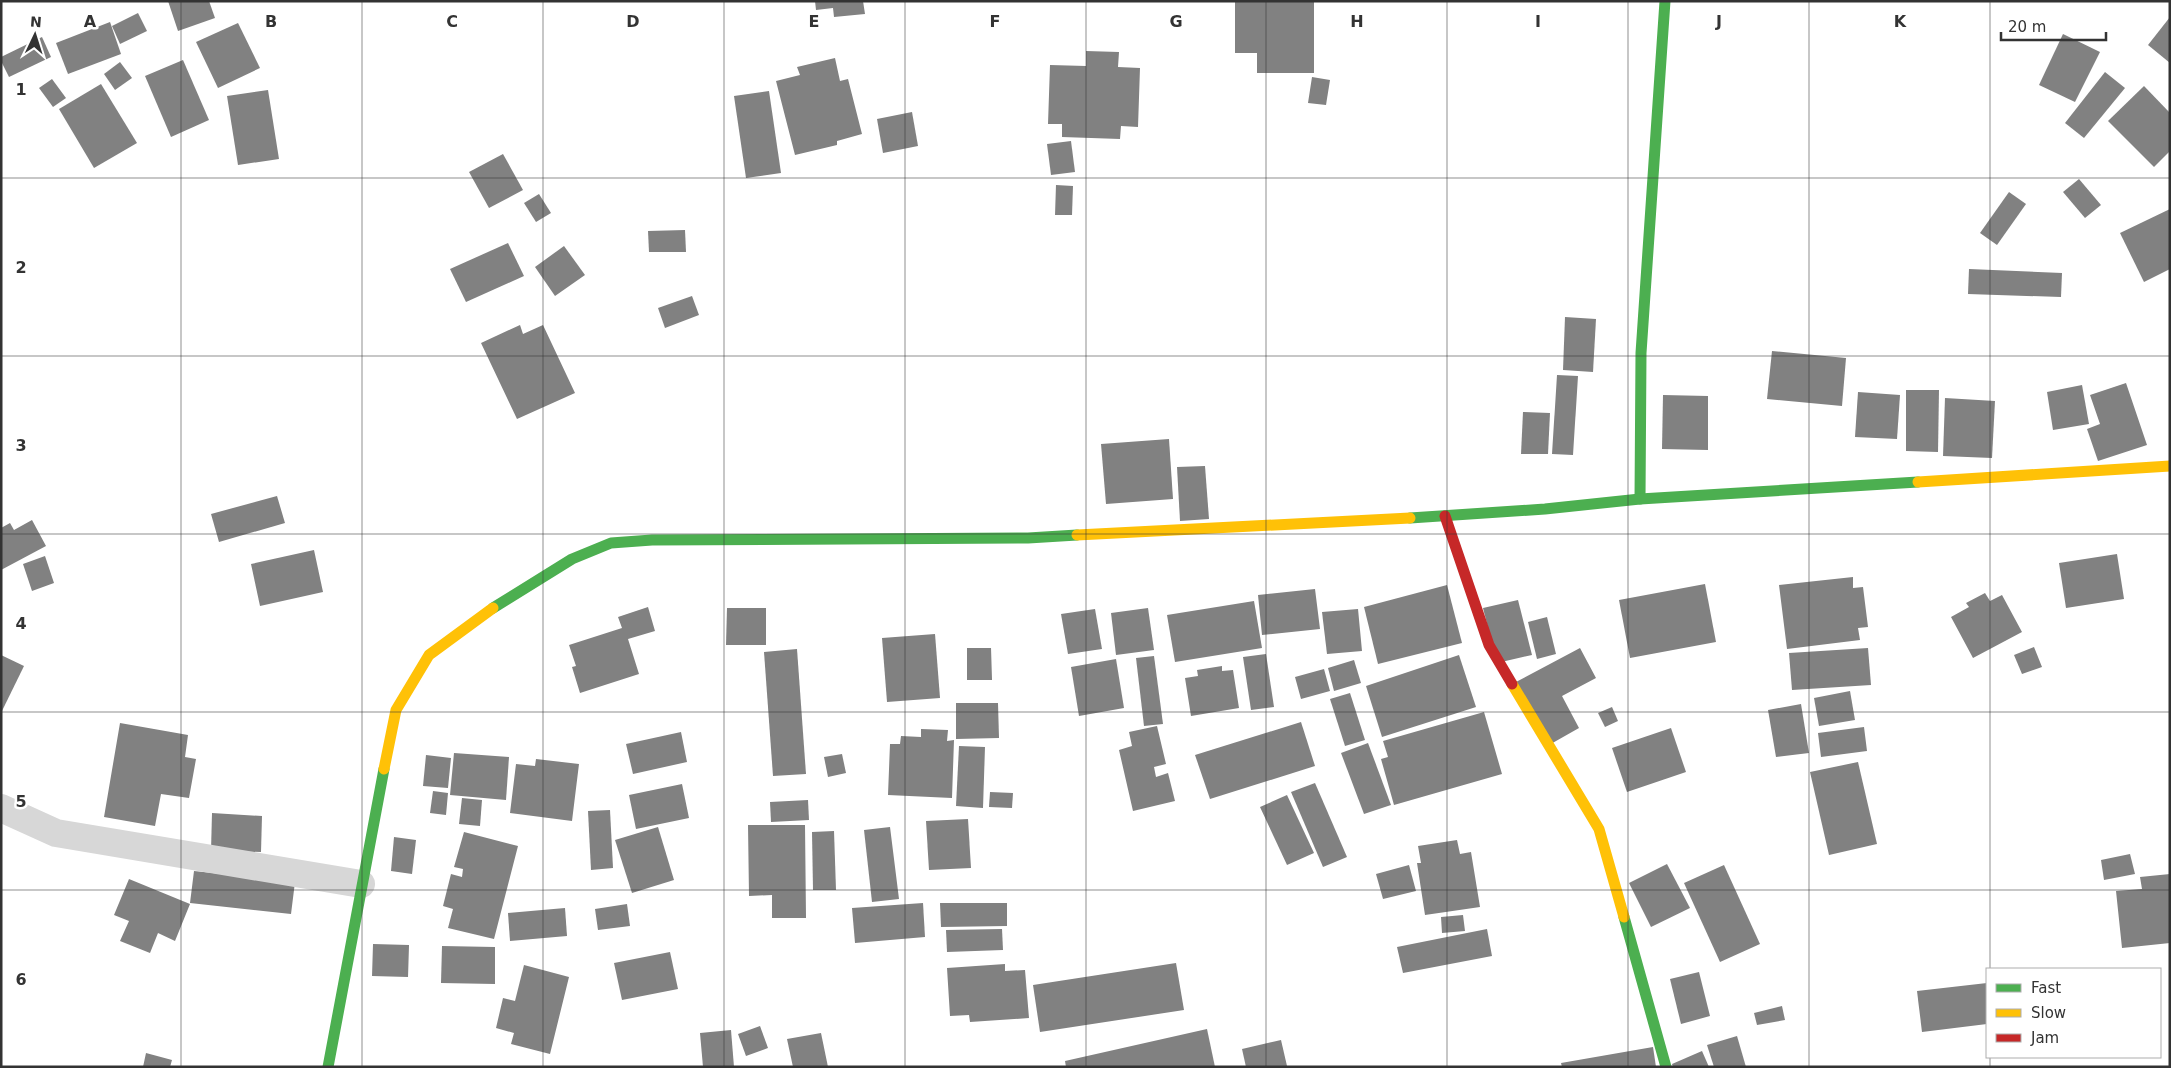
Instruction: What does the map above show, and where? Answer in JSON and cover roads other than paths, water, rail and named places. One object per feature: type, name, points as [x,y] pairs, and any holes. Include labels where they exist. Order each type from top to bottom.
[{"type":"street","points":[[1640,499],[1641,353],[1665,1]]},
{"type":"street","points":[[328,1067],[360,884],[396,710],[429,655],[486,612],[572,558],[611,543],[652,540],[1028,538],[1445,516],[1546,509],[1640,499],[2170,466]]},
{"type":"street","points":[[1445,516],[1489,645],[1599,828],[1666,1067]]},
{"type":"street","points":[[1,808],[56,833],[360,884]]}]
